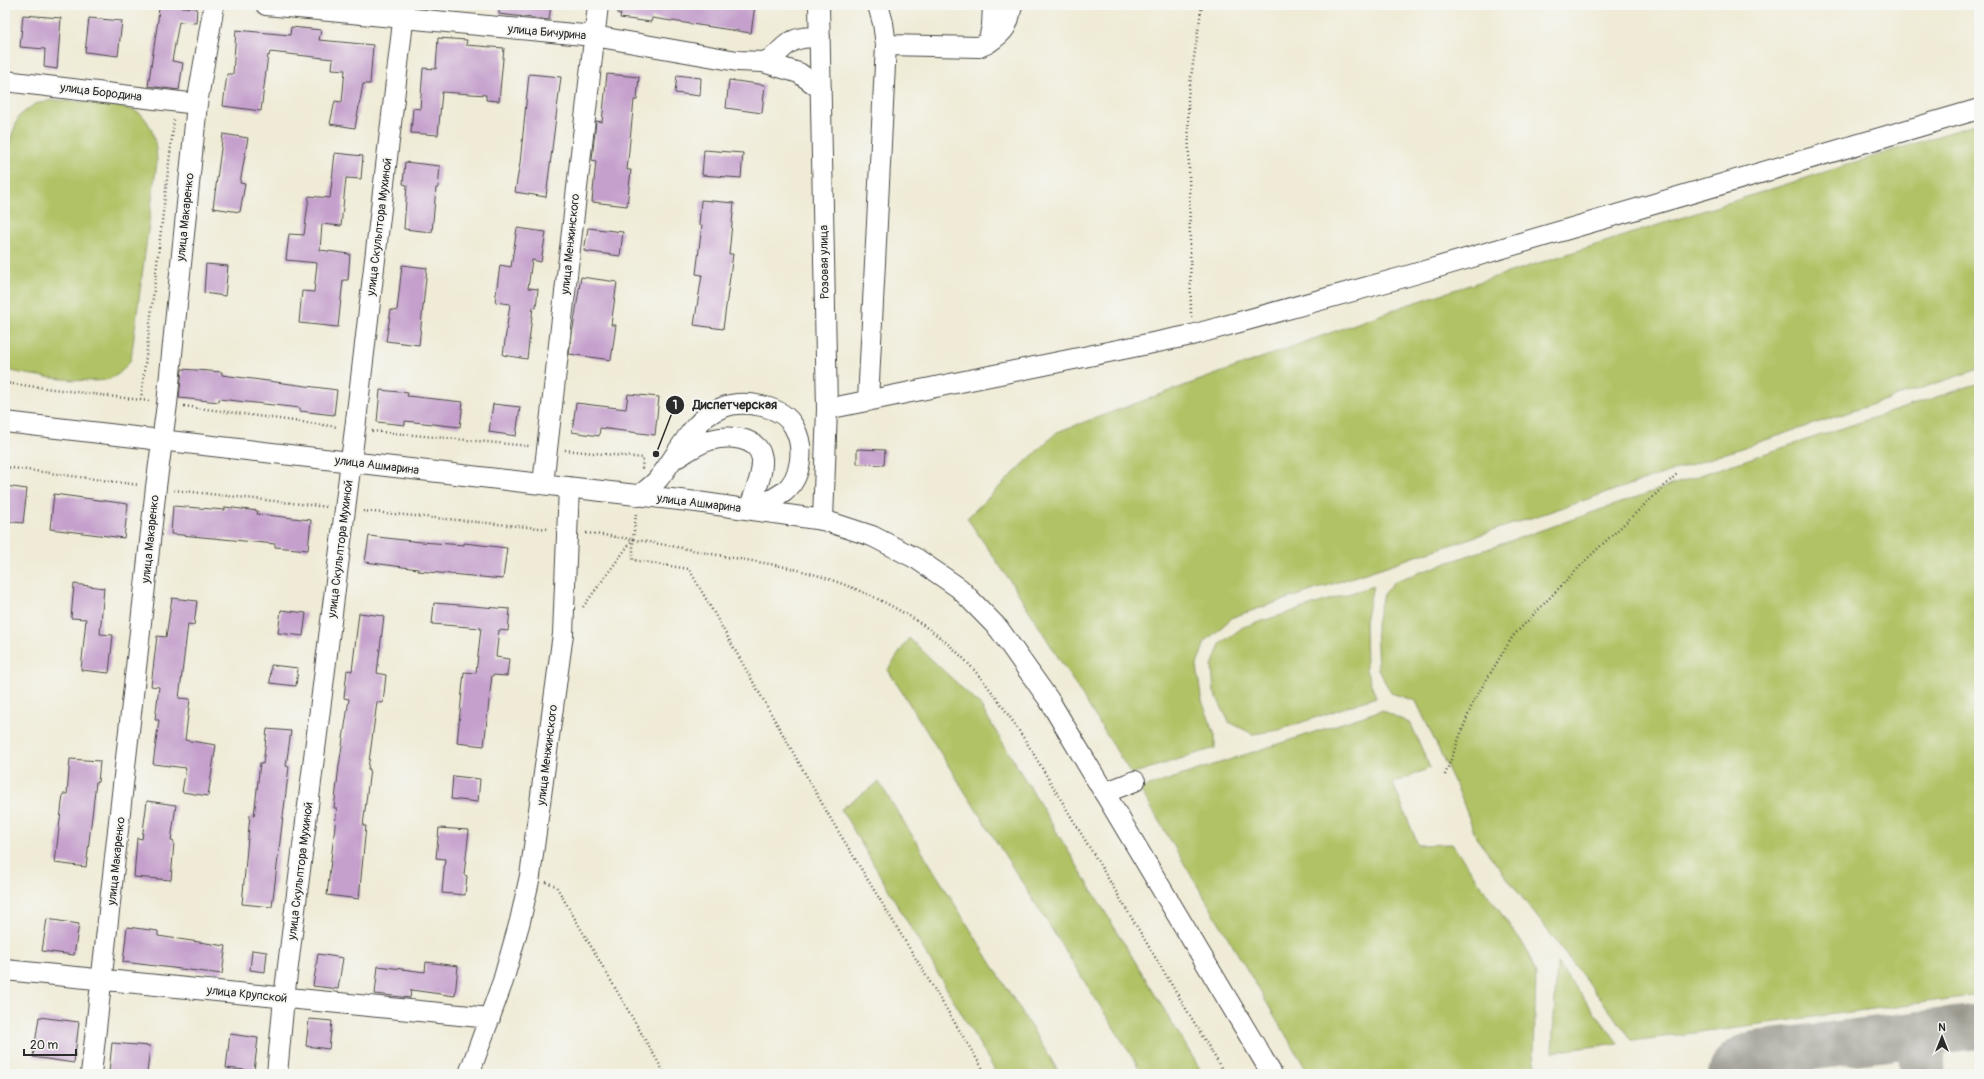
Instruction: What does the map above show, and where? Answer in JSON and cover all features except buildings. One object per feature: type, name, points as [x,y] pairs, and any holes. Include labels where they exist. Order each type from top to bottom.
[{"type":"street","name":"улица Макаренко","points":[[91,1074],[103,979],[161,440],[167,404],[196,104],[214,5]]},
{"type":"street","name":"улица Бичурина","points":[[266,5],[404,12],[594,36],[737,61],[763,62],[799,73],[821,89]]},
{"type":"street","name":"улица Менжинского","points":[[543,484],[598,5]]},
{"type":"street","name":"Розовая улица","points":[[819,5],[827,409],[823,520]]},
{"type":"street","points":[[868,401],[886,45],[883,23],[878,5]]},
{"type":"street","points":[[988,43],[992,26],[993,5]]},
{"type":"street","points":[[886,45],[979,47],[999,36],[1008,26],[1012,5]]},
{"type":"street","name":"улица Скульптора Мухиной","points":[[277,1074],[284,998],[351,462],[404,12]]},
{"type":"street","points":[[763,62],[773,59],[791,42],[803,38],[820,37]]},
{"type":"street","name":"улица Бородина","points":[[5,81],[196,104]]},
{"type":"street","points":[[827,409],[1192,335],[1404,277],[1979,109]]},
{"type":"street","points":[[637,505],[659,478],[694,428],[706,416],[722,407],[741,404],[761,406],[781,414],[793,426],[800,446],[800,461],[796,476],[785,491],[769,502],[749,509]]},
{"type":"street","name":"улица Ашмарина","points":[[5,422],[569,487],[637,505],[749,509],[823,520],[872,536],[917,559],[959,588],[999,629],[1049,700],[1272,1074]]},
{"type":"street","points":[[670,462],[699,444],[712,439],[738,439],[754,444],[759,450],[762,468],[749,509]]},
{"type":"street","name":"улица Менжинского","points":[[469,1074],[503,981],[518,929],[530,876],[563,634],[569,487]]},
{"type":"street","points":[[1104,793],[1135,781]]},
{"type":"street","name":"улица Крупской","points":[[5,970],[490,1018]]},
{"type":"path","points":[[1191,316],[1188,97],[1202,5]]},
{"type":"path","points":[[141,399],[176,101]]},
{"type":"path","points":[[5,382],[141,399],[167,404],[355,429],[643,458]]},
{"type":"path","points":[[5,466],[156,488],[633,539],[795,570],[847,586],[904,613],[934,633],[961,656],[1001,702],[1225,1074]]},
{"type":"path","points":[[1445,775],[1473,702],[1513,636],[1588,558],[1677,474]]},
{"type":"path","points":[[637,505],[633,539],[633,560],[689,569],[832,821],[986,1074]]},
{"type":"path","points":[[581,608],[633,539]]},
{"type":"path","points":[[530,876],[556,886],[665,1074]]},
{"type":"green space","points":[[53,100],[115,106],[137,112],[147,121],[155,144],[157,162],[131,359],[119,373],[109,379],[101,381],[74,380],[26,374],[5,369],[5,178],[11,137],[19,116],[35,104]]},
{"type":"green space","points":[[1979,123],[1979,369],[1233,617],[1205,642],[1197,665],[1201,698],[1215,735],[1215,748],[1131,774],[1015,588],[967,518],[1057,432],[1410,304]]},
{"type":"green space","points":[[1979,383],[1979,995],[1633,1041],[1477,839],[1459,792],[1416,701],[1391,693],[1378,669],[1376,624],[1383,594],[1395,581],[1709,472]]},
{"type":"green space","points":[[1373,586],[1365,621],[1366,670],[1376,697],[1279,730],[1253,734],[1229,722],[1214,692],[1212,666],[1220,644],[1243,627]]},
{"type":"green space","points":[[909,638],[980,705],[1203,1074],[1143,1074],[888,670]]},
{"type":"green space","points":[[1382,710],[1411,724],[1430,768],[1393,783],[1418,845],[1452,844],[1529,953],[1536,975],[1534,1054],[1537,1074],[1309,1074],[1140,789]]},
{"type":"green space","points":[[879,782],[1060,1074],[997,1074],[841,809]]},
{"type":"green space","points":[[1557,963],[1618,1043],[1552,1052]]},
{"type":"taxiway","points":[[1731,1074],[1737,1063],[1755,1054],[1979,1027]]},
{"type":"taxiway","points":[[1919,1034],[1923,1074]]},
{"type":"place","name":"Диспетчерская","points":[[656,454]]}]
